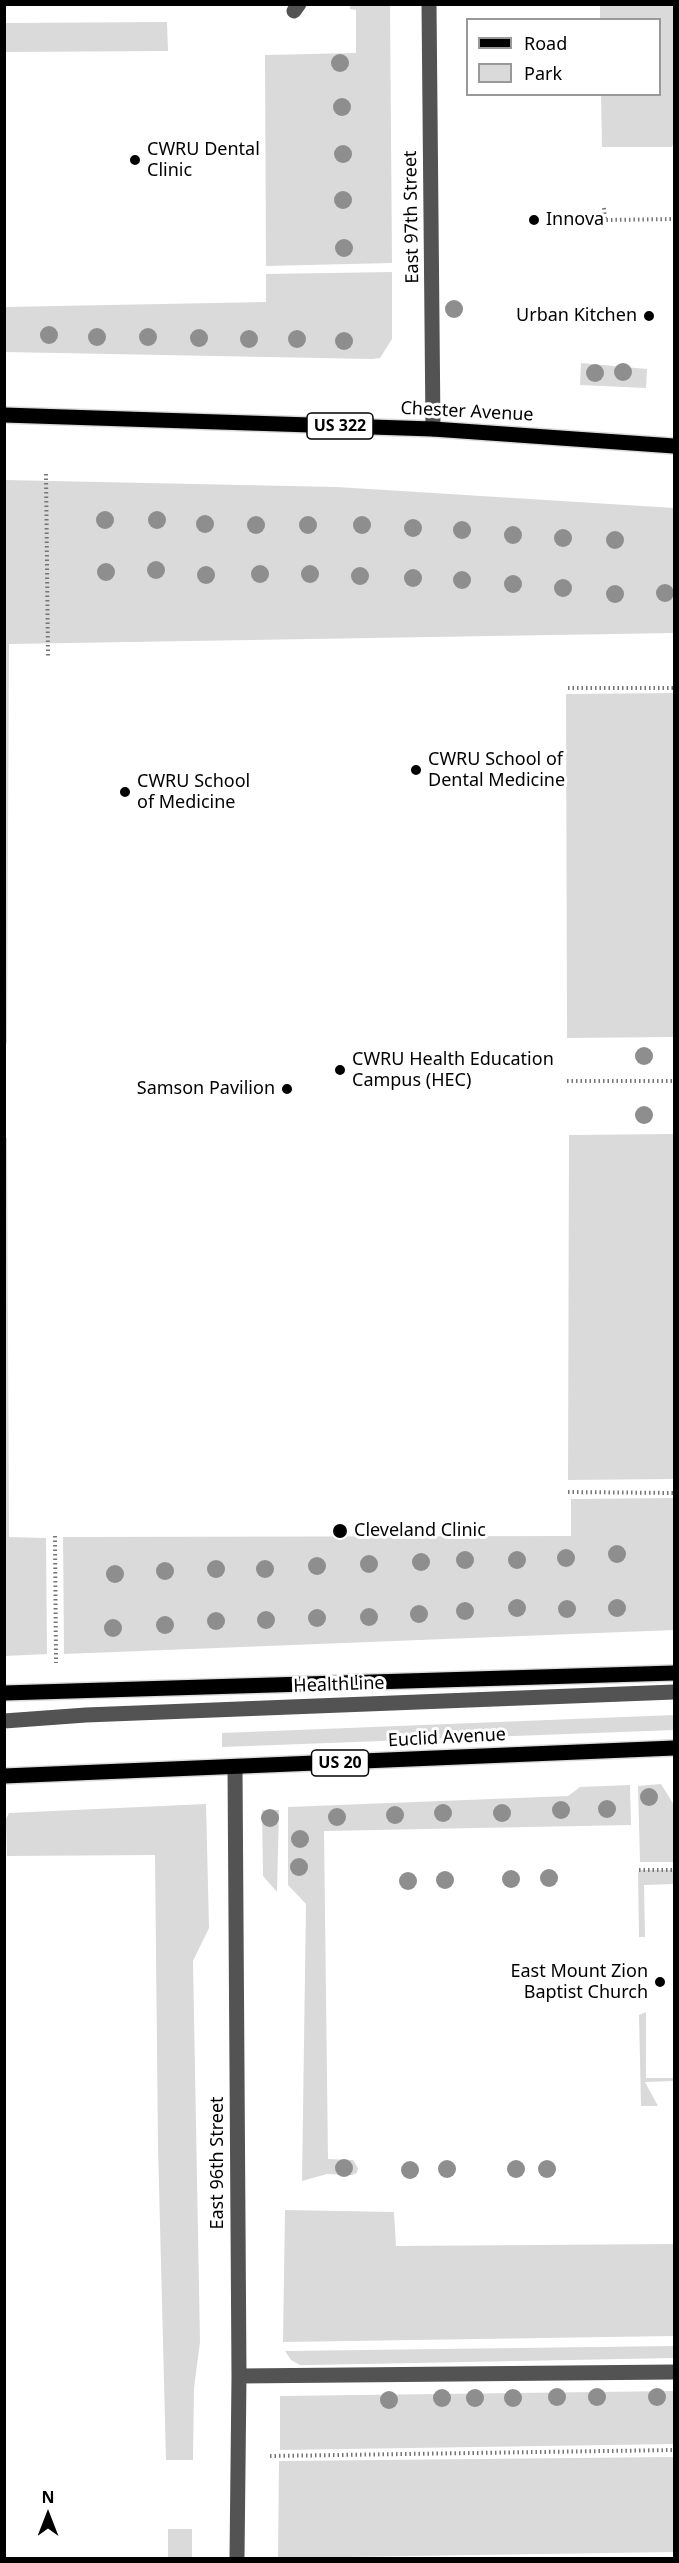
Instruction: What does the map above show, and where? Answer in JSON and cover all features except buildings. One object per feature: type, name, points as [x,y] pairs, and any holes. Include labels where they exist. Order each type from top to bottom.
[{"type":"main road","name":"Chester Avenue","points":[[4,415],[433,429],[675,446]]},
{"type":"main road","points":[[4,1693],[675,1673]]},
{"type":"main road","name":"Euclid Avenue","points":[[4,1776],[675,1748]]},
{"type":"street","name":"East 97th Street","points":[[429,4],[433,429]]},
{"type":"street","name":"HealthLine","points":[[4,1721],[132,1713],[675,1692]]},
{"type":"street","name":"East 96th Street","points":[[235,1767],[239,2376],[237,2559]]},
{"type":"street","points":[[239,2376],[675,2372]]},
{"type":"path","points":[[604,208],[605,220],[675,219]]},
{"type":"path","points":[[46,474],[48,656]]},
{"type":"path","points":[[568,688],[675,688]]},
{"type":"path","points":[[567,1082],[675,1081]]},
{"type":"path","points":[[568,1492],[675,1493]]},
{"type":"path","points":[[55,1536],[56,1664]]},
{"type":"path","points":[[639,1870],[675,1870]]},
{"type":"path","points":[[270,2456],[675,2450]]},
{"type":"green space","points":[[350,5],[390,5],[392,263],[266,266],[265,55],[356,53],[356,10],[350,9]]},
{"type":"green space","points":[[600,5],[674,5],[674,142],[672,147],[602,147],[601,96],[661,96],[661,18],[600,18]]},
{"type":"green space","points":[[167,22],[168,51],[5,52],[5,23]]},
{"type":"green space","points":[[392,272],[392,339],[380,358],[5,352],[5,307],[266,302],[266,274]]},
{"type":"green space","points":[[581,363],[647,369],[646,388],[580,385]]},
{"type":"green space","points":[[5,480],[337,487],[674,508],[674,633],[9,644],[7,1043],[5,1043]]},
{"type":"green space","points":[[674,693],[674,1037],[567,1038],[566,694]]},
{"type":"green space","points":[[674,1134],[674,1479],[568,1480],[569,1135]]},
{"type":"green space","points":[[5,1138],[7,1138],[9,1537],[46,1538],[47,1654],[5,1656]]},
{"type":"green space","points":[[674,1498],[674,1630],[64,1654],[63,1537],[571,1536],[571,1499]]},
{"type":"green space","points":[[674,1715],[674,1730],[222,1747],[222,1733]]},
{"type":"green space","points":[[661,1784],[674,1805],[674,1862],[640,1862],[638,1786]]},
{"type":"green space","points":[[630,1785],[631,1825],[324,1831],[328,2159],[353,2160],[358,2168],[357,2173],[352,2175],[327,2174],[302,2181],[306,1904],[288,1885],[288,1807],[568,1796],[580,1787]]},
{"type":"green space","points":[[206,1804],[209,1928],[193,1961],[200,2342],[194,2388],[193,2460],[166,2460],[158,2146],[155,1855],[7,1856],[6,1819],[9,1813]]},
{"type":"green space","points":[[262,1810],[279,1810],[277,1892],[263,1876]]},
{"type":"green space","points":[[640,1870],[674,1870],[674,1884],[644,1885],[645,1937],[639,1937],[638,1873]]},
{"type":"green space","points":[[646,2012],[646,2078],[674,2078],[674,2081],[645,2082],[658,2106],[641,2106],[639,2015]]},
{"type":"green space","points":[[285,2210],[394,2212],[396,2246],[674,2244],[674,2336],[283,2342]]},
{"type":"green space","points":[[674,2346],[674,2358],[311,2365],[300,2365],[291,2360],[285,2351]]},
{"type":"green space","points":[[674,2391],[674,2444],[280,2450],[280,2396]]},
{"type":"green space","points":[[674,2457],[674,2552],[278,2558],[279,2461]]},
{"type":"green space","points":[[168,2529],[192,2529],[192,2558],[168,2558]]},
{"type":"place","name":"CWRU Dental Clinic","points":[[135,160]]},
{"type":"place","name":"Innova","points":[[534,220]]},
{"type":"place","name":"Urban Kitchen","points":[[649,316]]},
{"type":"place","name":"CWRU School of Dental Medicine","points":[[416,770]]},
{"type":"place","name":"CWRU School of Medicine","points":[[125,792]]},
{"type":"place","name":"CWRU Health Education Campus (HEC)","points":[[340,1070]]},
{"type":"place","name":"Samson Pavilion","points":[[287,1089]]},
{"type":"place","name":"Cleveland Clinic","points":[[340,1531]]},
{"type":"place","name":"East Mount Zion Baptist Church","points":[[660,1982]]}]
